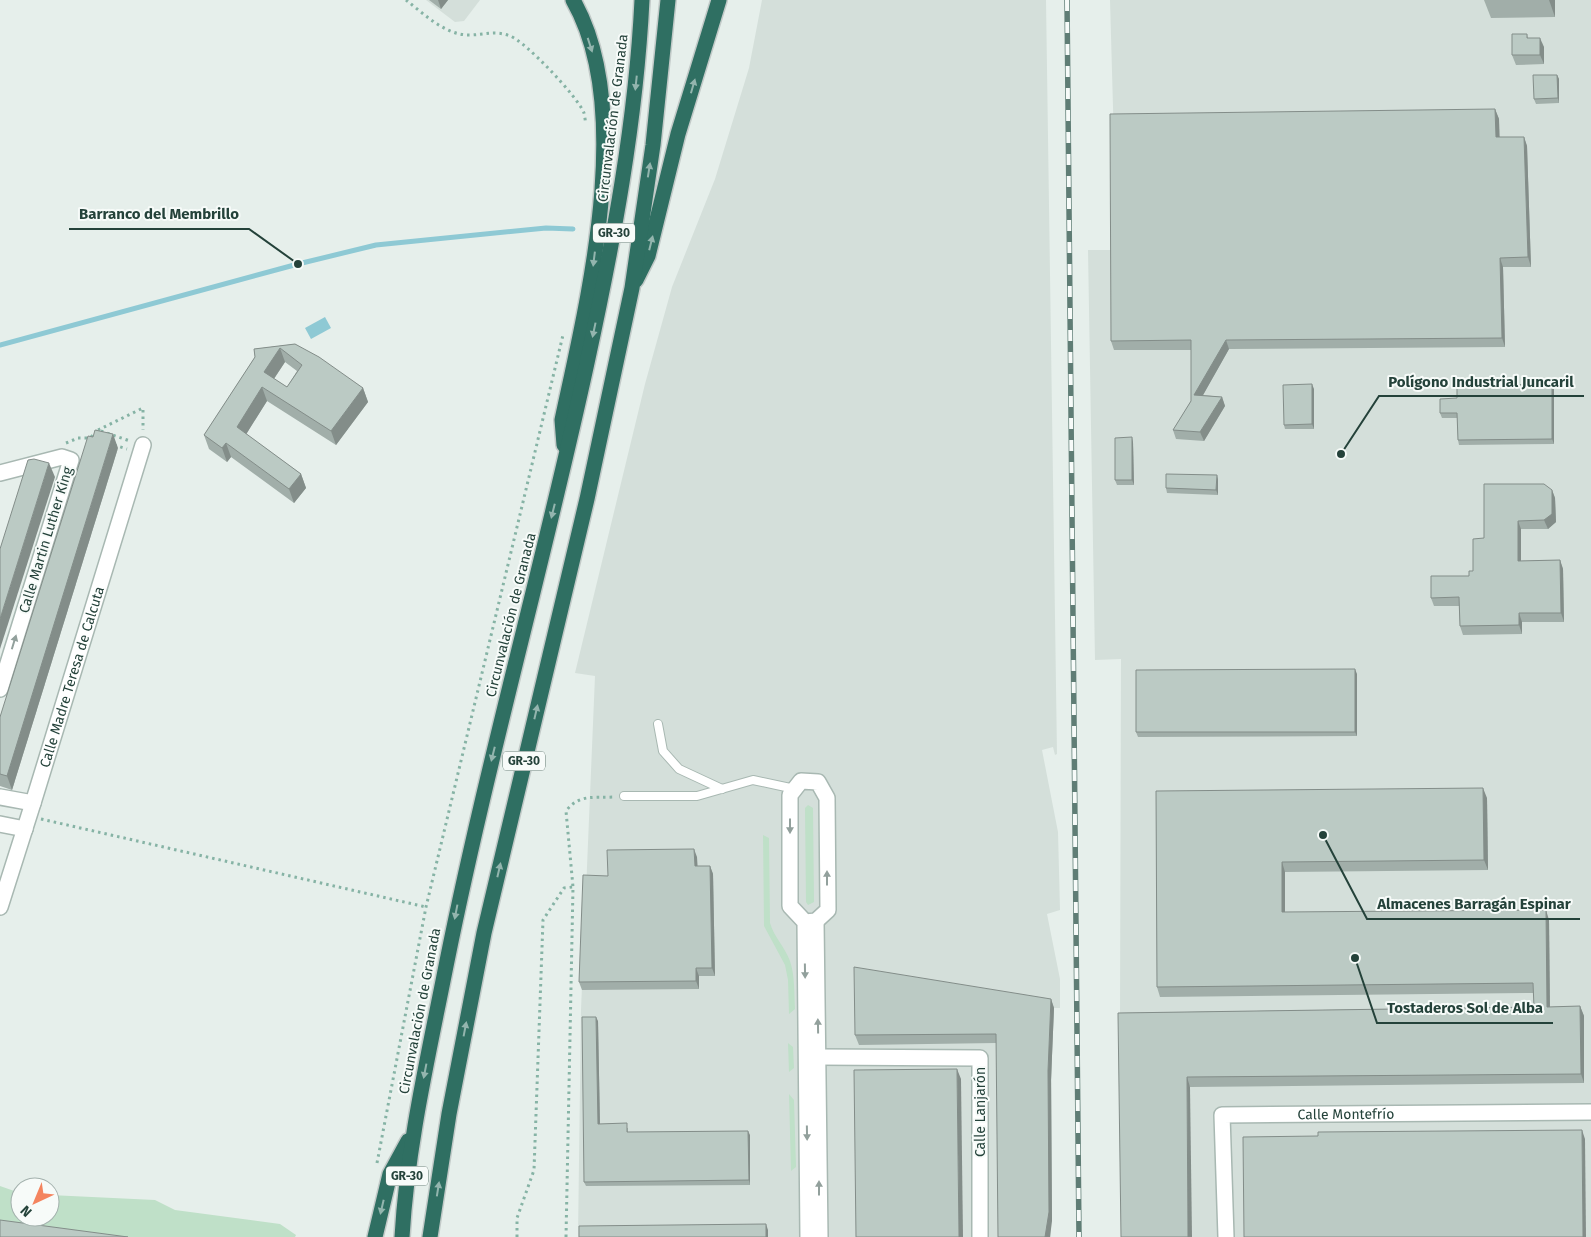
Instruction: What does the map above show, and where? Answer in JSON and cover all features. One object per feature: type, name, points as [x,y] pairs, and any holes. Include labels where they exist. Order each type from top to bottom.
[{"type":"highway","points":[[565,464],[562,420],[593,267],[600,218],[603,161],[601,92],[592,50],[573,0]]},
{"type":"highway","name":"Circunvalación de Granada","points":[[396,1237],[402,1229],[413,1130],[463,877],[565,464],[610,256],[633,112],[642,0]]},
{"type":"highway","name":"GR-30","points":[[430,1237],[449,1114],[484,933],[587,498],[632,288],[659,92],[668,0]]},
{"type":"highway","points":[[632,288],[648,256],[678,134],[719,0]]},
{"type":"highway","points":[[375,1237],[390,1174],[413,1130]]},
{"type":"street","name":"Calle Madre Teresa de Calcuta","points":[[0,908],[139,448]]},
{"type":"street","name":"Calle Martin Luther King","points":[[0,473],[62,457],[71,460],[0,689]]},
{"type":"street","points":[[810,922],[828,910],[827,798],[818,782],[801,781],[790,795],[790,906],[810,922],[819,1056],[820,1237]]},
{"type":"street","points":[[0,797],[29,816]]},
{"type":"street","points":[[0,824],[29,816]]},
{"type":"street","points":[[808,1237],[810,922]]},
{"type":"street","name":"Calle Lanjarón","points":[[819,1056],[980,1058],[980,1237]]},
{"type":"street","name":"Calle Montefrío","points":[[1226,1237],[1222,1115],[1591,1112]]},
{"type":"lane","points":[[658,724],[663,751],[679,769],[722,789]]},
{"type":"lane","points":[[624,796],[697,796],[753,780],[795,789]]},
{"type":"path","points":[[406,0],[446,30],[468,35],[492,31],[512,36],[540,59],[564,87],[584,112],[586,128]]},
{"type":"path","points":[[377,1164],[426,907],[565,327]]},
{"type":"path","points":[[90,438],[98,430],[143,408],[139,448]]},
{"type":"path","points":[[98,430],[139,448]]},
{"type":"path","points":[[61,445],[78,438],[99,440]]},
{"type":"path","points":[[108,443],[139,448]]},
{"type":"path","points":[[566,1237],[573,887],[566,812],[573,802],[582,798],[624,796]]},
{"type":"path","points":[[29,816],[426,907]]},
{"type":"path","points":[[517,1237],[517,1218],[534,1170],[542,920],[564,888],[573,887]]},
{"type":"shaded area","points":[[426,0],[480,0],[464,21],[455,22]]},
{"type":"shaded area","points":[[762,0],[1046,0],[1057,754],[1055,755],[1053,747],[1042,750],[1058,832],[1060,910],[1047,914],[1060,979],[1060,1008],[1052,1008],[1051,1237],[578,1237],[581,1010],[595,676],[575,673],[645,384],[672,287],[715,179],[749,68]]},
{"type":"shaded area","points":[[1110,0],[1591,0],[1591,1237],[1123,1237],[1120,1021],[1121,659],[1095,660],[1088,250],[1117,250]]},
{"type":"green space","points":[[808,805],[813,808],[814,902],[808,905],[806,902],[805,808]]},
{"type":"green space","points":[[763,835],[769,838],[770,923],[788,956],[793,973],[795,1009],[789,1014],[788,980],[785,965],[764,926]]},
{"type":"green space","points":[[788,1043],[793,1047],[794,1068],[789,1072]]},
{"type":"green space","points":[[789,1094],[794,1100],[796,1167],[791,1171]]},
{"type":"green space","points":[[0,1186],[10,1190],[10,1227],[60,1227],[60,1195],[155,1200],[175,1210],[280,1224],[296,1235],[295,1237],[42,1237],[0,1231]]},
{"type":"water","points":[[325,317],[331,328],[311,339],[305,328]]},
{"type":"building","points":[[1512,34],[1527,34],[1527,38],[1540,38],[1540,55],[1512,55]]},
{"type":"building","points":[[1533,75],[1557,75],[1558,98],[1534,99]]},
{"type":"building","points":[[1495,109],[1496,137],[1524,137],[1528,257],[1500,258],[1502,338],[1226,340],[1194,395],[1222,397],[1200,432],[1173,430],[1191,401],[1191,340],[1111,341],[1110,114]]},
{"type":"building","points":[[295,344],[319,357],[363,388],[331,431],[262,387],[237,427],[301,474],[289,489],[226,443],[222,448],[204,435],[255,357],[254,349]],"holes":[[[280,348],[302,365],[287,387],[264,372]]]},
{"type":"building","points":[[1312,384],[1312,424],[1284,425],[1283,385]]},
{"type":"building","points":[[1552,384],[1552,439],[1458,440],[1457,413],[1440,413],[1440,399],[1457,398],[1457,386]]},
{"type":"building","points":[[95,430],[113,434],[7,776],[0,774],[0,717],[88,436],[93,437]]},
{"type":"building","points":[[1132,437],[1132,480],[1115,480],[1115,438]]},
{"type":"building","points":[[34,459],[49,463],[0,619],[0,549],[28,460]]},
{"type":"building","points":[[1166,474],[1217,475],[1216,490],[1166,488]]},
{"type":"building","points":[[1484,484],[1544,484],[1552,490],[1552,514],[1544,520],[1518,521],[1518,561],[1560,560],[1561,613],[1519,613],[1519,625],[1460,626],[1459,597],[1431,598],[1431,576],[1469,576],[1469,571],[1473,571],[1473,539],[1484,538]]},
{"type":"building","points":[[1355,669],[1355,732],[1136,732],[1136,670]]},
{"type":"building","points":[[1483,788],[1484,860],[1282,862],[1282,912],[1546,910],[1547,1007],[1580,1006],[1581,1074],[1187,1077],[1188,1237],[1121,1237],[1118,1013],[1534,1007],[1533,983],[1157,987],[1156,791]]},
{"type":"building","points":[[694,849],[695,866],[710,866],[712,968],[696,968],[696,981],[579,982],[583,875],[608,876],[607,850]]},
{"type":"building","points":[[854,967],[1051,999],[1048,1071],[1049,1212],[1045,1237],[998,1237],[996,1034],[855,1035]]},
{"type":"building","points":[[582,1017],[596,1017],[598,1124],[627,1123],[627,1132],[748,1131],[749,1180],[584,1182]]},
{"type":"building","points":[[957,1069],[959,1237],[856,1237],[854,1070]]},
{"type":"building","points":[[1582,1130],[1583,1237],[1244,1237],[1243,1137],[1318,1136],[1318,1132]]},
{"type":"building","points":[[0,1220],[10,1221],[10,1227],[53,1227],[128,1237],[0,1237]]},
{"type":"building","points":[[766,1224],[766,1237],[579,1237],[579,1226]]},
{"type":"waterway","points":[[0,345],[298,264],[376,245],[546,228],[573,229]]},
{"type":"railway","points":[[1067,0],[1079,1237]]},
{"type":"place","name":"Barranco del Membrillo","points":[[298,264]]},
{"type":"place","name":"Polígono Industrial Juncaril","points":[[1341,454]]},
{"type":"place","name":"Almacenes Barragán Espinar","points":[[1323,835]]},
{"type":"place","name":"Tostaderos Sol de Alba","points":[[1355,958]]}]
